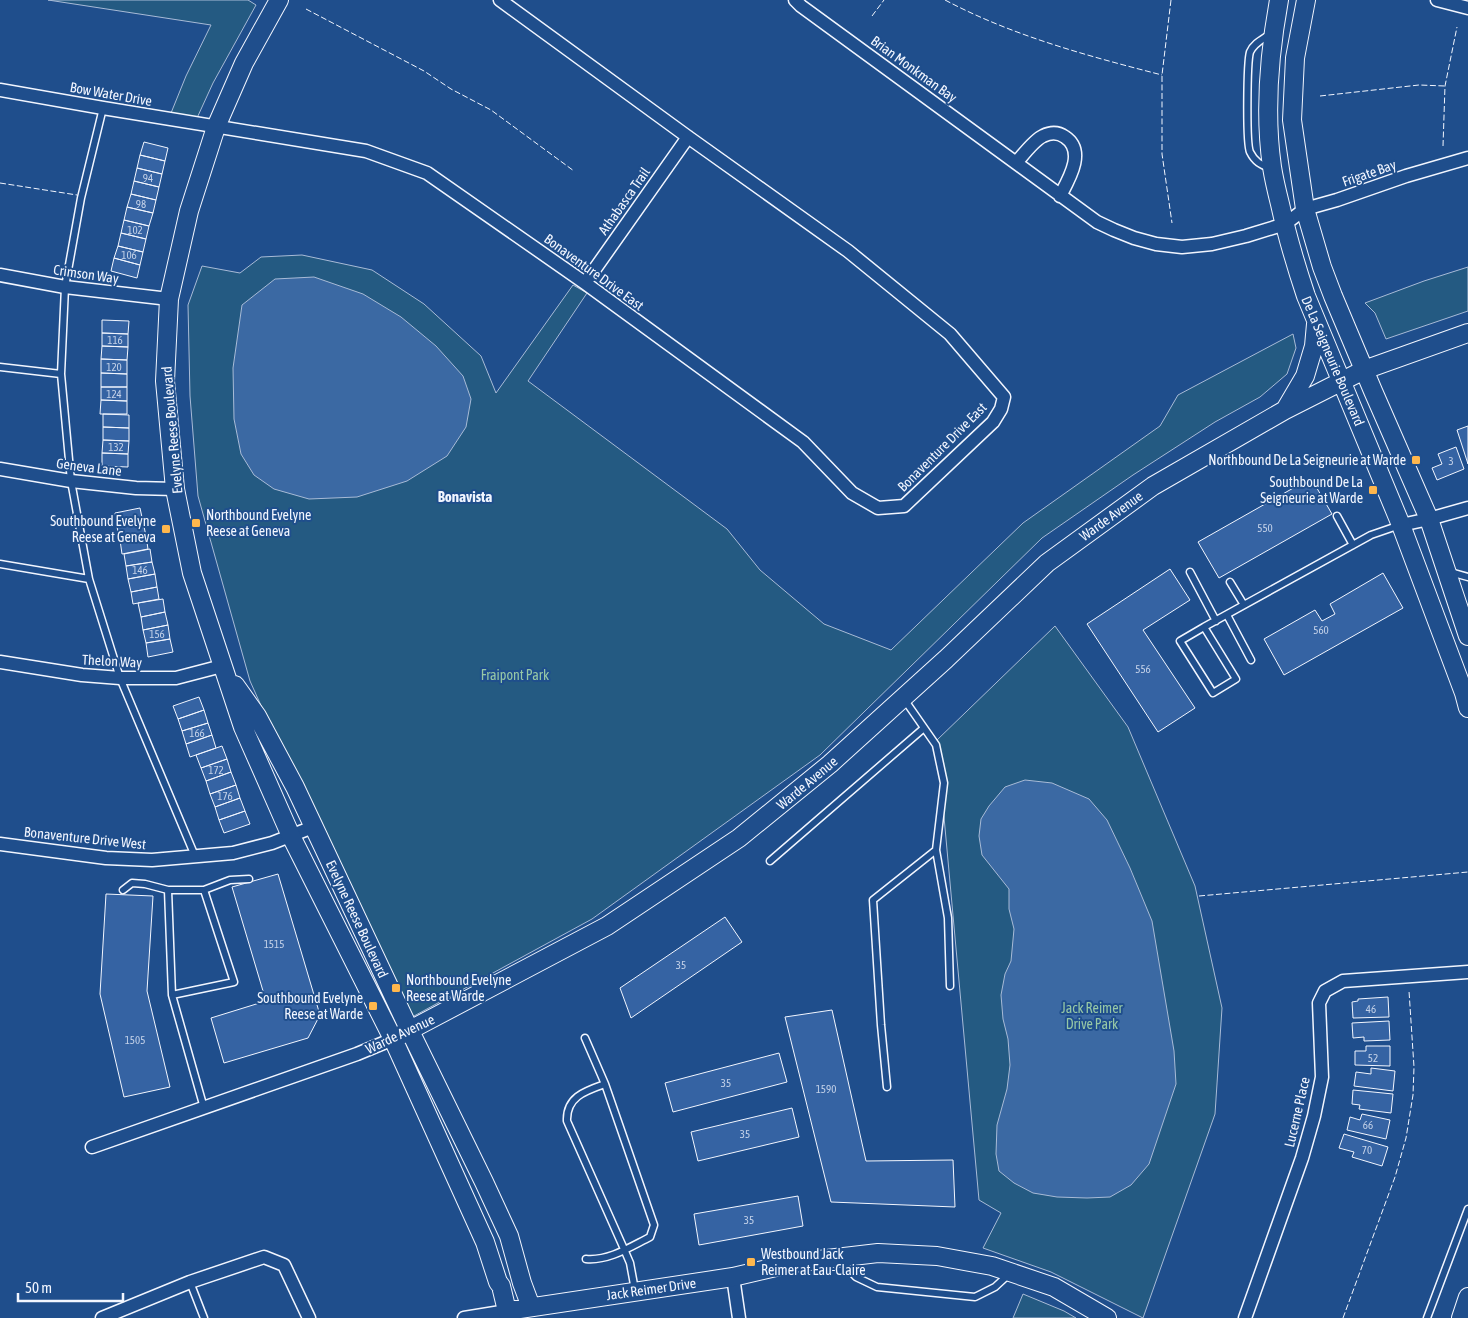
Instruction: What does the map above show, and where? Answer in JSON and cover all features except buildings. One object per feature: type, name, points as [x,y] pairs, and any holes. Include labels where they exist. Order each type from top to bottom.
[{"type":"street","name":"Evelyne Reese Boulevard","points":[[279,0],[244,63],[216,127],[189,211],[169,299],[165,382],[175,489],[192,573],[243,727],[291,836],[393,1039],[485,1242],[508,1314]]},
{"type":"street","name":"Bonaventure Drive East","points":[[216,127],[366,151],[427,173],[585,283],[803,442],[852,493],[878,508],[904,506],[993,422],[1001,410],[1004,397],[950,334],[848,251],[500,0]]},
{"type":"street","name":"Brian Monkman Bay","points":[[795,0],[1060,196],[1097,222],[1114,230],[1156,244],[1182,247],[1212,244],[1285,224]]},
{"type":"street","name":"De La Seigneurie Boulevard","points":[[1279,0],[1273,32],[1268,83],[1268,127],[1272,169],[1295,266],[1401,525],[1468,708]]},
{"type":"street","name":"De La Seigneurie Boulevard","points":[[1306,0],[1295,58],[1292,120],[1305,209],[1322,267],[1364,370],[1429,519],[1468,636]]},
{"type":"street","points":[[1437,0],[1468,8]]},
{"type":"street","name":"Bow Water Drive","points":[[0,90],[216,127]]},
{"type":"street","points":[[1016,163],[1041,136],[1052,133],[1068,138],[1074,145],[1075,156],[1073,169],[1060,196]]},
{"type":"street","name":"Athabasca Trail","points":[[585,283],[688,137]]},
{"type":"street","name":"Frigate Bay","points":[[1285,224],[1305,209],[1468,158]]},
{"type":"street","name":"Crimson Way","points":[[0,275],[65,287],[169,299]]},
{"type":"street","points":[[1284,410],[1305,376],[1314,346],[1316,321]]},
{"type":"street","name":"Warde Avenue","points":[[92,1147],[357,1054],[393,1039],[607,926],[739,838],[830,764],[1047,563],[1153,486],[1284,410],[1341,381],[1364,370],[1468,333]]},
{"type":"street","name":"Geneva Lane","points":[[0,469],[71,481],[136,488],[175,489]]},
{"type":"street","points":[[1401,525],[1468,508]]},
{"type":"street","name":"Thelon Way","points":[[0,662],[82,675],[120,678],[176,678],[222,666]]},
{"type":"street","name":"Evelyne Reese Boulevard","points":[[222,666],[257,716],[295,787],[509,1236],[532,1313]]},
{"type":"street","name":"Bonaventure Drive West","points":[[0,844],[106,858],[152,860],[233,853],[272,843],[313,827]]},
{"type":"street","name":"Lucerne Place","points":[[1245,1318],[1302,1158],[1314,1116],[1322,1077],[1319,1003],[1325,991],[1343,981],[1468,972]]},
{"type":"street","name":"Jack Reimer Drive","points":[[464,1318],[532,1313],[635,1292],[733,1277],[793,1263],[878,1253],[937,1256],[992,1266],[1054,1287],[1107,1318]]},
{"type":"street","points":[[102,1318],[190,1282],[264,1257],[284,1266],[309,1318]]},
{"type":"street","points":[[733,1277],[739,1318]]},
{"type":"street","points":[[1461,1318],[1468,1297]]},
{"type":"lane","points":[[104,108],[82,198],[65,287],[60,374],[71,481],[89,579],[120,678],[195,856]]},
{"type":"lane","points":[[0,366],[60,374]]},
{"type":"lane","points":[[1337,516],[1353,545]]},
{"type":"lane","points":[[1204,627],[1236,679],[1213,694],[1180,641],[1204,627],[1216,620],[1371,535],[1401,525]]},
{"type":"lane","points":[[0,564],[89,579]]},
{"type":"lane","points":[[1190,572],[1216,620]]},
{"type":"lane","points":[[1447,572],[1468,577]]},
{"type":"lane","points":[[1230,582],[1244,605]]},
{"type":"lane","points":[[1227,615],[1251,660]]},
{"type":"lane","points":[[903,698],[936,745],[944,783],[936,850],[948,918],[950,986]]},
{"type":"lane","points":[[770,861],[924,728]]},
{"type":"lane","points":[[886,1087],[873,900],[936,850]]},
{"type":"lane","points":[[123,890],[132,883],[168,890],[204,890],[230,880],[249,879]]},
{"type":"lane","points":[[168,890],[172,995],[204,1108]]},
{"type":"lane","points":[[172,995],[234,982],[204,890]]},
{"type":"lane","points":[[585,1038],[605,1084],[654,1225],[650,1237],[605,1258],[596,1260],[586,1259]]},
{"type":"lane","points":[[605,1084],[589,1089],[572,1100],[567,1111],[567,1121],[630,1263],[635,1292]]},
{"type":"lane","points":[[1427,1318],[1468,1209]]},
{"type":"lane","points":[[838,1258],[856,1277],[877,1287],[975,1297],[995,1287],[1011,1272]]},
{"type":"lane","points":[[190,1282],[204,1318]]},
{"type":"green space","points":[[48,0],[248,0],[256,5],[213,83],[197,118],[171,113],[186,76],[211,25]]},
{"type":"green space","name":"Fraipont Park","points":[[302,255],[372,270],[424,304],[481,356],[496,393],[573,285],[587,293],[528,381],[727,529],[760,570],[824,624],[891,650],[1023,523],[1160,426],[1178,395],[1293,334],[1296,348],[1287,374],[1260,397],[1215,422],[1133,475],[1042,538],[820,755],[592,919],[403,1022],[250,681],[198,496],[190,396],[188,305],[202,266],[240,273],[261,257]]},
{"type":"green space","points":[[1468,267],[1468,311],[1386,339],[1375,313],[1365,303]]},
{"type":"green space","name":"Jack Reimer Drive Park","points":[[1055,626],[1128,727],[1195,886],[1222,1008],[1215,1114],[1143,1318],[1051,1272],[983,1248],[1001,1213],[979,1200],[937,740]]},
{"type":"green space","points":[[1023,1294],[1064,1311],[1076,1318],[1013,1318]]},
{"type":"shaded area","points":[[314,277],[363,294],[401,317],[436,346],[463,376],[471,399],[466,427],[447,456],[407,481],[357,497],[309,499],[274,489],[254,475],[241,454],[234,419],[233,368],[242,305],[275,279]]},
{"type":"shaded area","points":[[1025,780],[1052,783],[1089,799],[1107,820],[1152,921],[1174,1051],[1176,1084],[1149,1164],[1131,1185],[1110,1197],[1057,1197],[1033,1193],[1014,1183],[999,1171],[996,1154],[997,1125],[1007,1089],[1010,1065],[1001,995],[1005,974],[1011,961],[1014,929],[1009,909],[1009,889],[982,855],[979,836],[981,819],[989,806],[1005,787]]},
{"type":"fence","points":[[872,16],[884,0]]},
{"type":"fence","points":[[945,0],[1024,35],[1162,75]]},
{"type":"fence","points":[[1171,0],[1162,75],[1162,154],[1172,223]]},
{"type":"fence","points":[[306,9],[424,71],[451,89],[491,110],[574,171]]},
{"type":"fence","points":[[1443,146],[1445,86],[1457,27]]},
{"type":"fence","points":[[1320,96],[1419,85],[1445,86]]},
{"type":"fence","points":[[0,183],[77,195]]},
{"type":"fence","points":[[1199,896],[1468,872]]},
{"type":"fence","points":[[1343,1318],[1395,1177],[1406,1138],[1413,1095],[1414,1067],[1409,991]]},
{"type":"place","name":"Northbound De La Seigneurie at Warde","points":[[1416,460]]},
{"type":"place","name":"Southbound De La Seigneurie at Warde","points":[[1373,490]]},
{"type":"place","name":"Northbound Evelyne Reese at Geneva","points":[[196,523]]},
{"type":"place","name":"Southbound Evelyne Reese at Geneva","points":[[166,529]]},
{"type":"place","name":"Northbound Evelyne Reese at Warde","points":[[396,988]]},
{"type":"place","name":"Southbound Evelyne Reese at Warde","points":[[373,1006]]},
{"type":"place","name":"Westbound Jack Reimer at Eau-Claire","points":[[751,1262]]},
{"type":"district","name":"Bonavista","points":[[465,496]]}]
